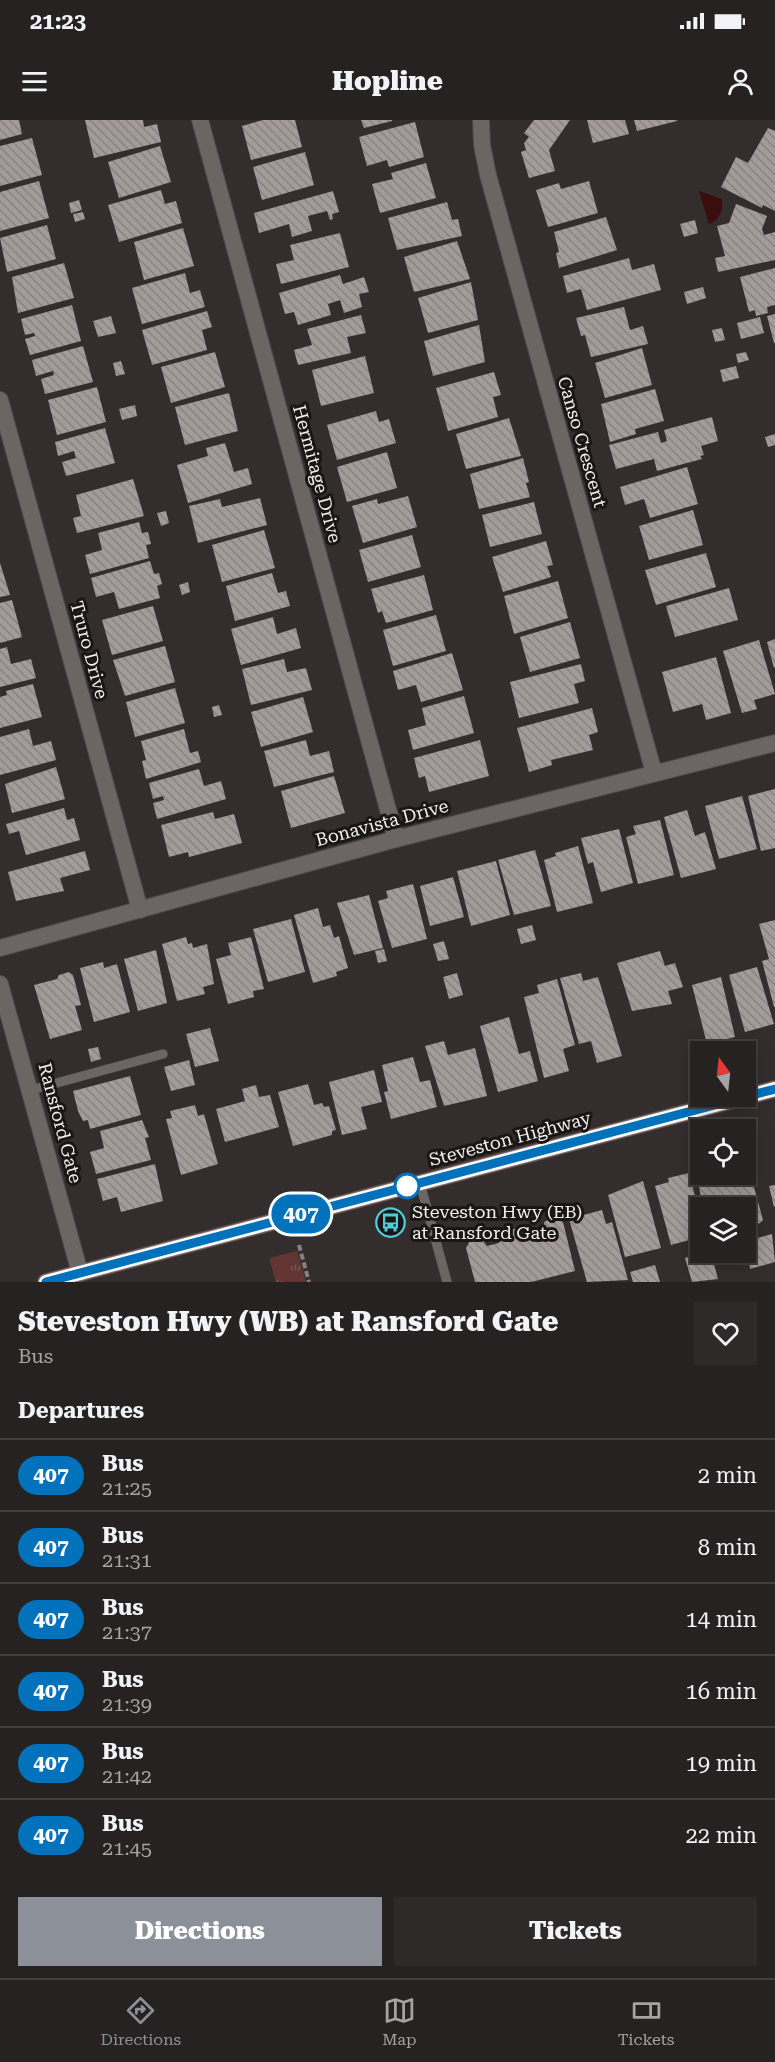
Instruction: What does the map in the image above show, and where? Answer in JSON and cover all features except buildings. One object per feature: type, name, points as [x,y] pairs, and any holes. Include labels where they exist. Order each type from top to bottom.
[{"type":"main road","name":"Steveston Highway","points":[[46,1282],[775,1089]]},
{"type":"street","name":"Hermitage Drive","points":[[201,120],[396,839]]},
{"type":"street","name":"Canso Crescent","points":[[481,120],[482,145],[488,175],[654,773]]},
{"type":"street","name":"Truro Drive","points":[[0,400],[140,910]]},
{"type":"street","name":"Bonavista Drive","points":[[0,948],[396,839],[775,743]]},
{"type":"street","name":"Ransford Gate","points":[[0,984],[80,1273]]},
{"type":"lane","points":[[31,1090],[163,1054]]},
{"type":"lane","points":[[420,1183],[447,1282]]},
{"type":"path","points":[[299,1245],[309,1282]]},
{"type":"green space","points":[[297,1251],[306,1282],[276,1282],[269,1258]]},
{"type":"shaded area","points":[[699,191],[722,199],[720,214],[709,224]]},
{"type":"bus line","name":"407","points":[[46,1282],[775,1089]]},
{"type":"place","name":"Steveston Hwy (EB) at Ransford Gate","points":[[391,1222]]}]
